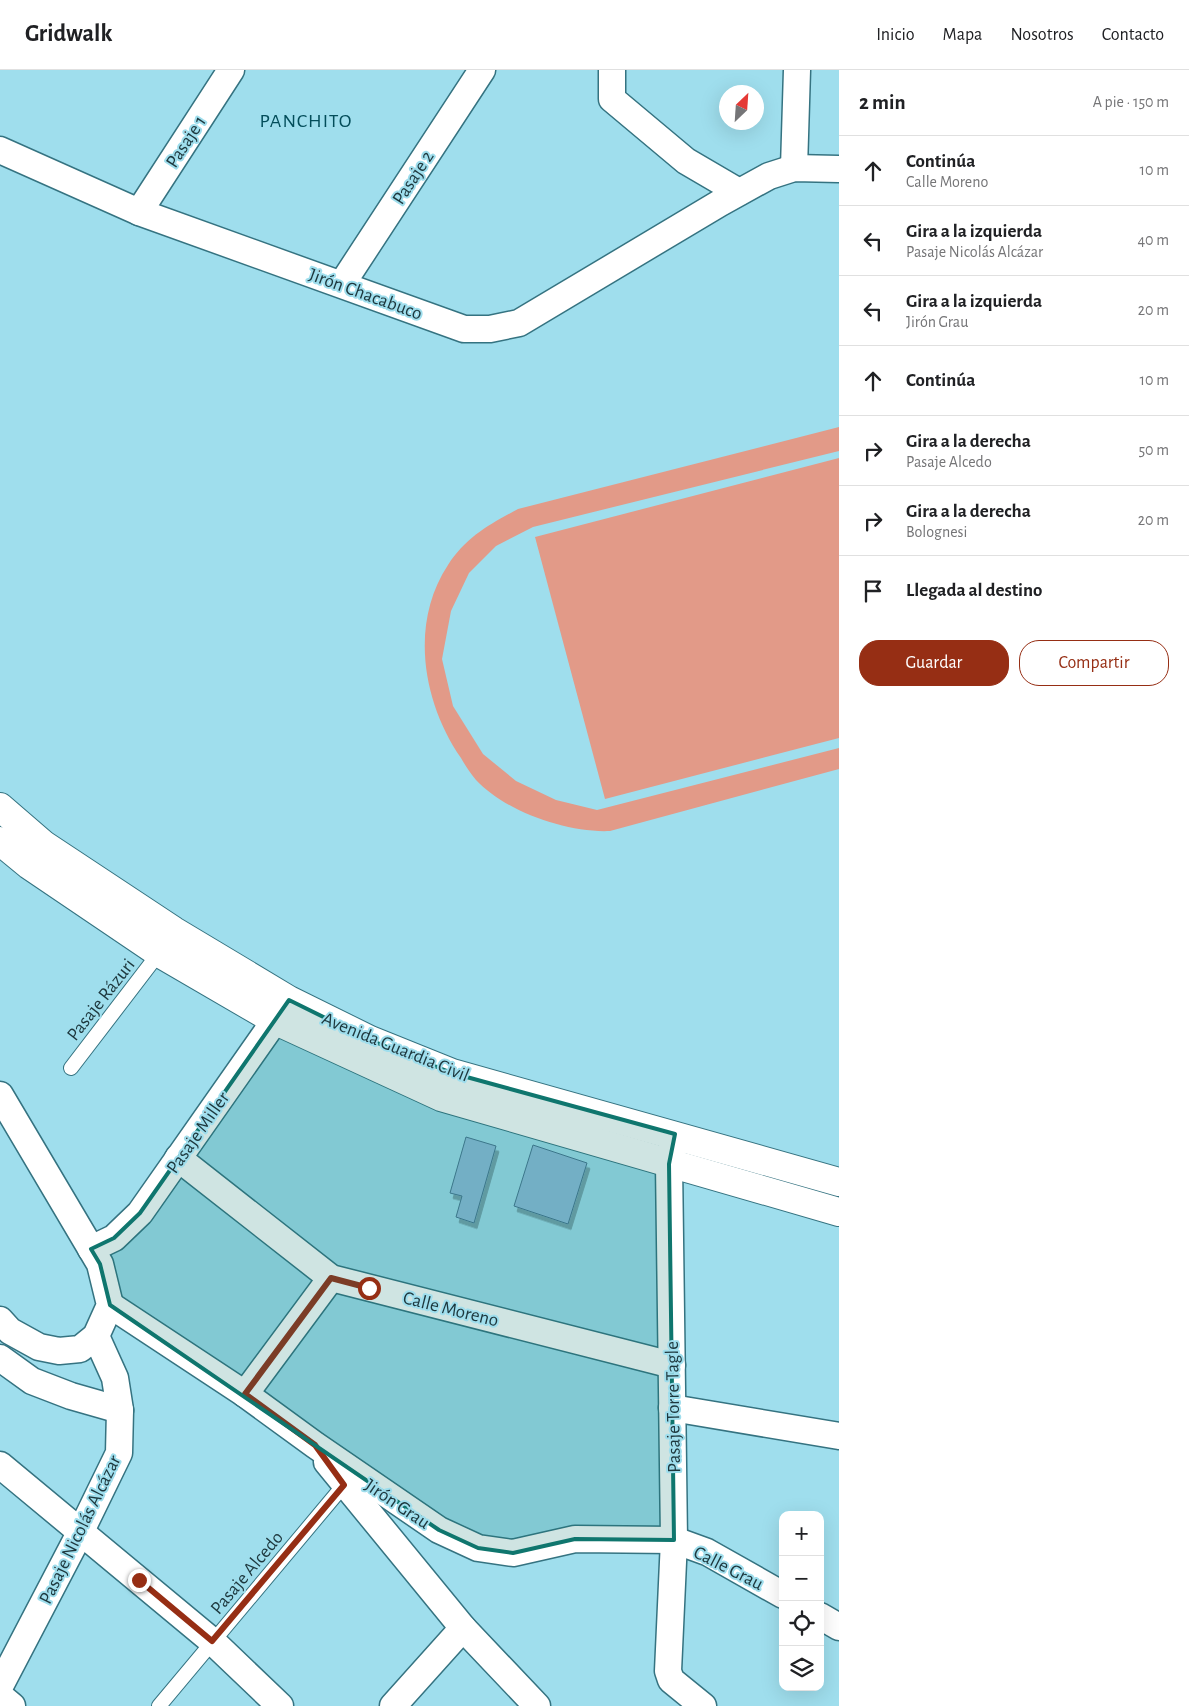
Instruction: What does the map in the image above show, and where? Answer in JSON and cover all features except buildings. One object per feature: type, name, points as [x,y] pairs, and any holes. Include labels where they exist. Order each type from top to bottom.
[{"type":"street","name":"Pasaje 1","points":[[139,212],[231,70]]},
{"type":"street","name":"Pasaje 2","points":[[342,284],[482,70]]},
{"type":"street","points":[[612,70],[612,100],[730,198]]},
{"type":"street","points":[[794,168],[797,70]]},
{"type":"street","name":"Jirón Chacabuco","points":[[0,150],[139,212],[464,329],[490,329],[518,323],[769,176],[794,168],[839,169]]},
{"type":"street","name":"Avenida Guardia Civil","points":[[0,807],[44,845],[174,931],[282,1010],[370,1040],[452,1073],[675,1134],[839,1182]]},
{"type":"street","name":"Avenida Guardia Civil","points":[[0,841],[29,865],[159,953],[282,1010],[441,1097],[839,1212]]},
{"type":"street","name":"Pasaje Miller","points":[[91,1249],[114,1238],[140,1212],[282,1010]]},
{"type":"street","points":[[0,1095],[100,1264],[110,1305],[96,1336],[80,1349],[59,1351],[39,1347],[10,1331],[0,1320]]},
{"type":"street","name":"Pasaje Torre Tagle","points":[[675,1134],[669,1164],[674,1540],[668,1671],[671,1680],[703,1706]]},
{"type":"street","name":"Calle Moreno","points":[[178,1158],[331,1278],[672,1365]]},
{"type":"street","points":[[245,1394],[331,1278]]},
{"type":"street","name":"Jirón Grau","points":[[110,1305],[245,1394],[315,1445],[439,1530],[478,1548],[513,1552],[575,1539],[674,1540]]},
{"type":"street","name":"Pasaje Nicolás Alcázar","points":[[1,1683],[81,1531],[118,1453],[120,1410],[115,1378],[96,1336]]},
{"type":"street","points":[[0,1358],[32,1381],[71,1396],[120,1410]]},
{"type":"street","points":[[672,1408],[839,1436]]},
{"type":"street","points":[[315,1445],[344,1485],[463,1628],[537,1706]]},
{"type":"street","points":[[0,1466],[212,1641],[280,1706]]},
{"type":"street","name":"Calle Grau","points":[[674,1540],[707,1552],[779,1593]]},
{"type":"street","points":[[824,1618],[839,1627]]},
{"type":"street","points":[[393,1706],[463,1628]]},
{"type":"street","points":[[1,1683],[12,1706]]},
{"type":"lane","name":"Pasaje Rázuri","points":[[71,1068],[159,953]]},
{"type":"lane","name":"Pasaje Alcedo","points":[[158,1706],[344,1485]]},
{"type":"highlighted area","points":[[289,1000],[370,1040],[452,1073],[675,1134],[669,1164],[674,1540],[575,1539],[513,1553],[478,1548],[439,1530],[110,1305],[100,1264],[91,1249],[114,1238],[140,1213]]},
{"type":"shaded area","points":[[839,427],[839,451],[533,527],[496,546],[469,573],[451,611],[442,659],[453,706],[483,754],[516,781],[556,800],[597,810],[839,748],[839,769],[610,831],[575,828],[538,818],[504,802],[476,780],[448,736],[437,713],[426,663],[425,637],[428,612],[436,588],[455,555],[471,539],[488,526],[518,509]]},
{"type":"shaded area","points":[[839,458],[839,738],[605,799],[535,537]]},
{"type":"district","name":"PANCHITO","points":[[306,120]]},
{"type":"route","points":[[139,1580],[212,1641],[344,1485],[315,1445],[245,1394],[331,1278],[369,1288]]}]
